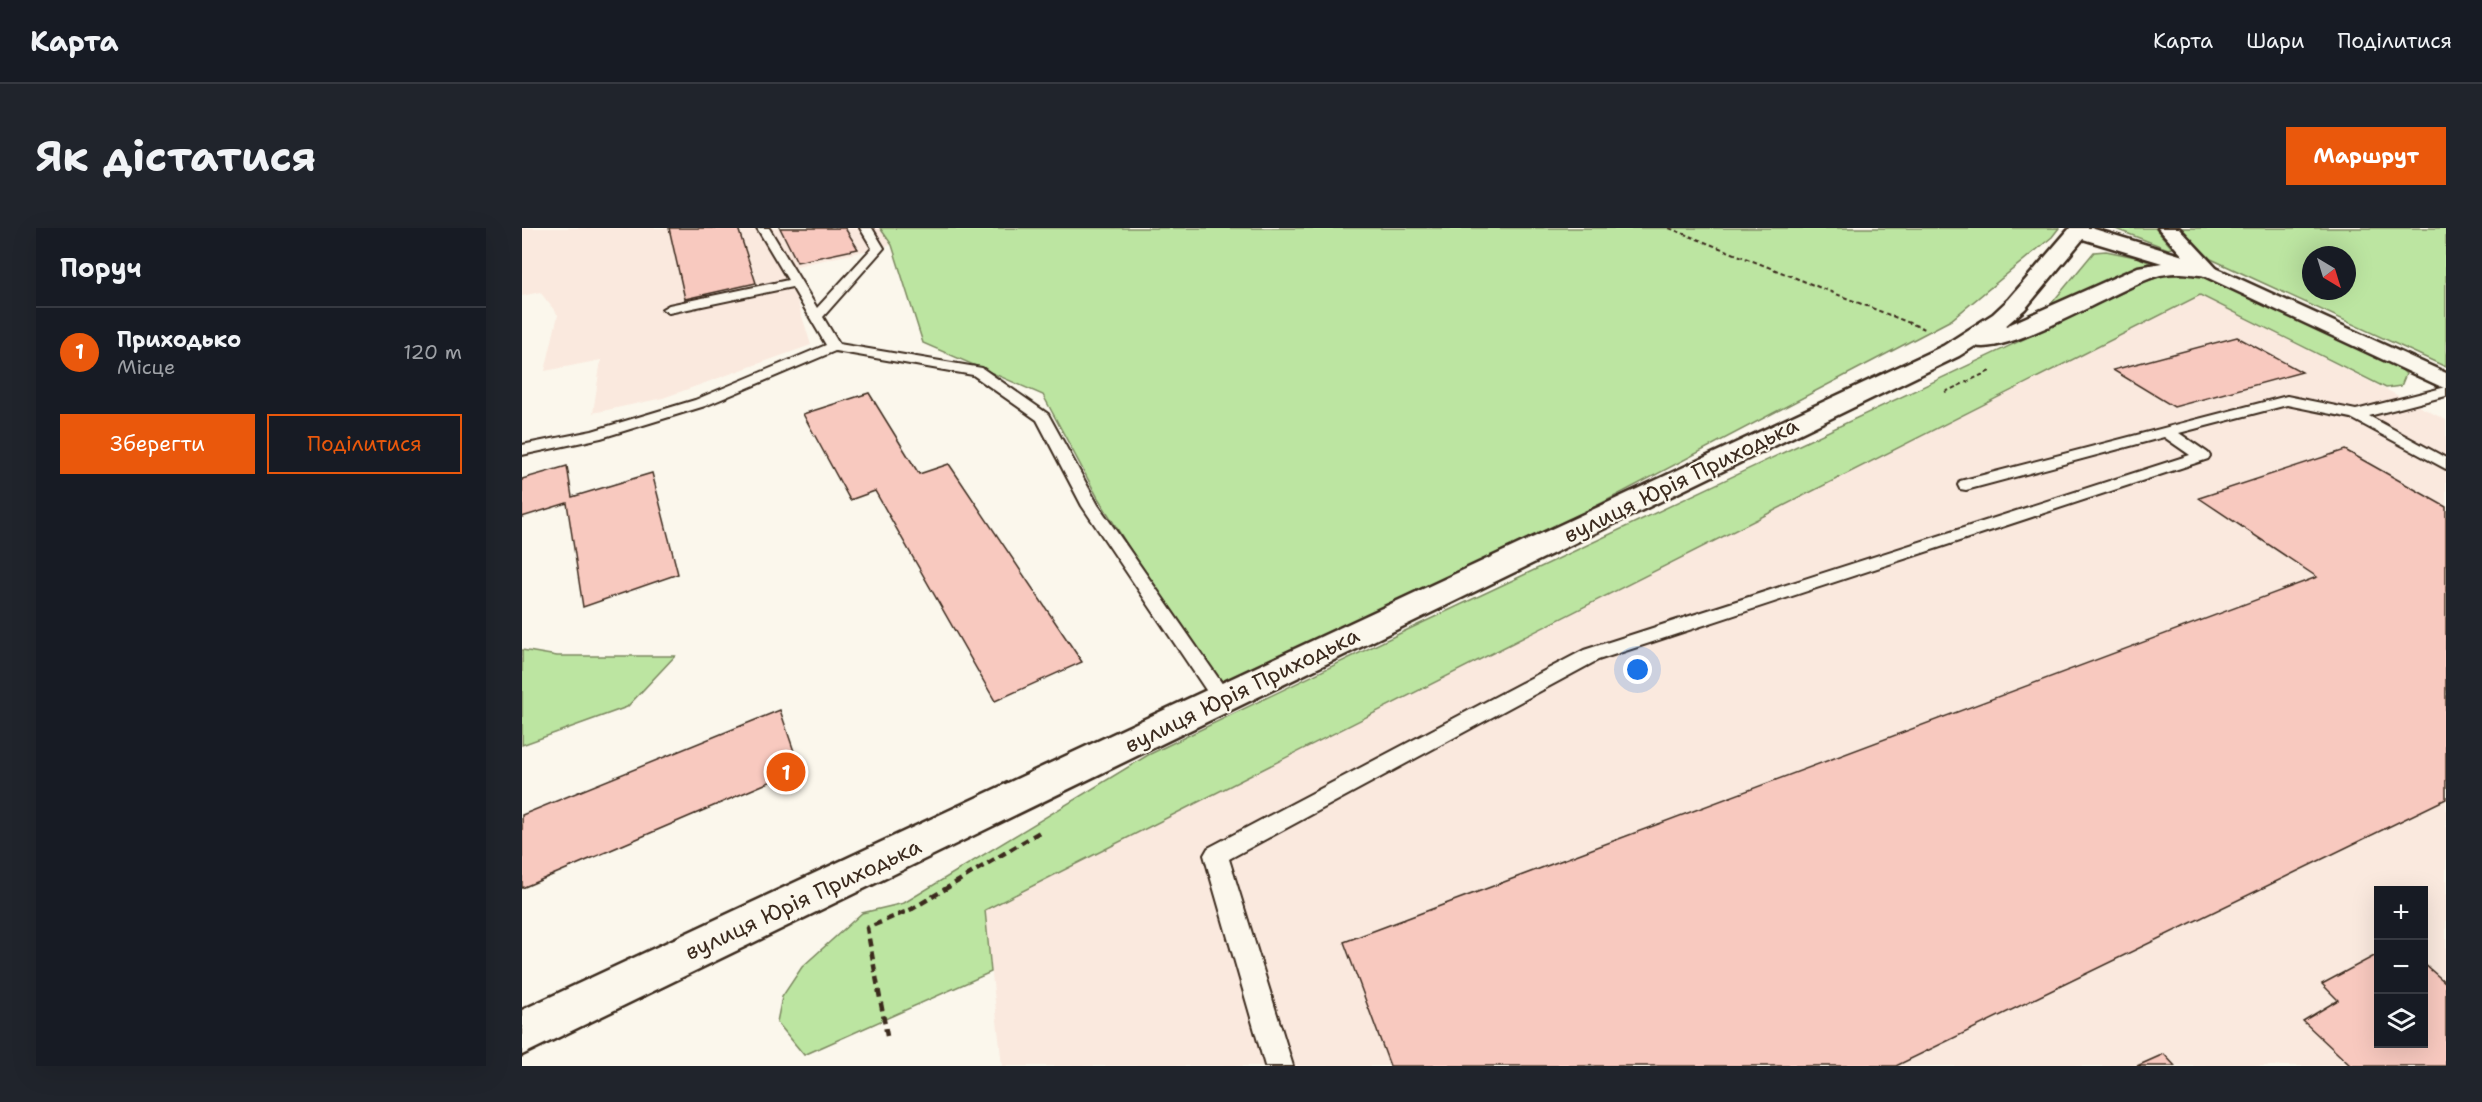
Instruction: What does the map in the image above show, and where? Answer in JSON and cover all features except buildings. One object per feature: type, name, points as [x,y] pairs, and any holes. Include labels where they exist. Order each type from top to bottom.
[{"type":"street","points":[[2168,228],[2207,270]]},
{"type":"street","points":[[1956,348],[2001,319],[2018,304],[2080,230],[2207,270],[2446,382]]},
{"type":"street","points":[[1956,348],[2025,328],[2146,272],[2180,266],[2207,270]]},
{"type":"street","name":"вулиця Юрія Приходька","points":[[522,1032],[1223,700],[1956,348]]},
{"type":"lane","points":[[763,228],[834,347]]},
{"type":"lane","points":[[816,317],[878,248],[866,228]]},
{"type":"lane","points":[[669,309],[795,282]]},
{"type":"lane","points":[[522,450],[595,435],[700,402],[834,347],[977,371],[1043,417],[1090,506],[1223,700]]},
{"type":"lane","points":[[2356,415],[2446,391]]},
{"type":"lane","points":[[1966,484],[2288,400],[2356,415],[2446,464]]},
{"type":"lane","points":[[1279,1066],[1215,855],[1591,656],[2202,456],[2167,432]]},
{"type":"path","points":[[1669,228],[1956,348]]},
{"type":"path","points":[[1936,396],[2001,366]]},
{"type":"path","points":[[887,1036],[867,928],[912,909],[1045,829]]},
{"type":"shaded area","points":[[522,228],[879,228],[892,245],[787,268],[811,345],[663,398],[593,413],[601,360],[545,371],[558,315],[540,292],[522,296]]},
{"type":"shaded area","points":[[2200,295],[2446,420],[2446,1066],[1002,1066],[985,910]]},
{"type":"green space","points":[[880,228],[2059,228],[2052,237],[1951,320],[1268,678],[1232,694],[1175,621],[1098,498],[1043,395],[923,343],[892,245]]},
{"type":"green space","points":[[2113,228],[2155,228],[2172,248],[2168,249]]},
{"type":"green space","points":[[2179,228],[2446,228],[2446,367],[2211,259]]},
{"type":"green space","points":[[2106,251],[2140,258],[2150,263],[2146,267],[2046,310],[2094,252]]},
{"type":"green space","points":[[2192,274],[2220,278],[2394,362],[2406,374],[2401,386],[2386,388],[2200,295],[985,910],[991,972],[804,1055],[777,1022],[782,997],[802,967],[862,913],[904,903],[1148,755],[1407,630],[2147,281],[2162,276]]},
{"type":"green space","points":[[522,650],[557,656],[675,656],[627,707],[522,745]]},
{"type":"place","name":"Приходько","points":[[786,772]]}]
